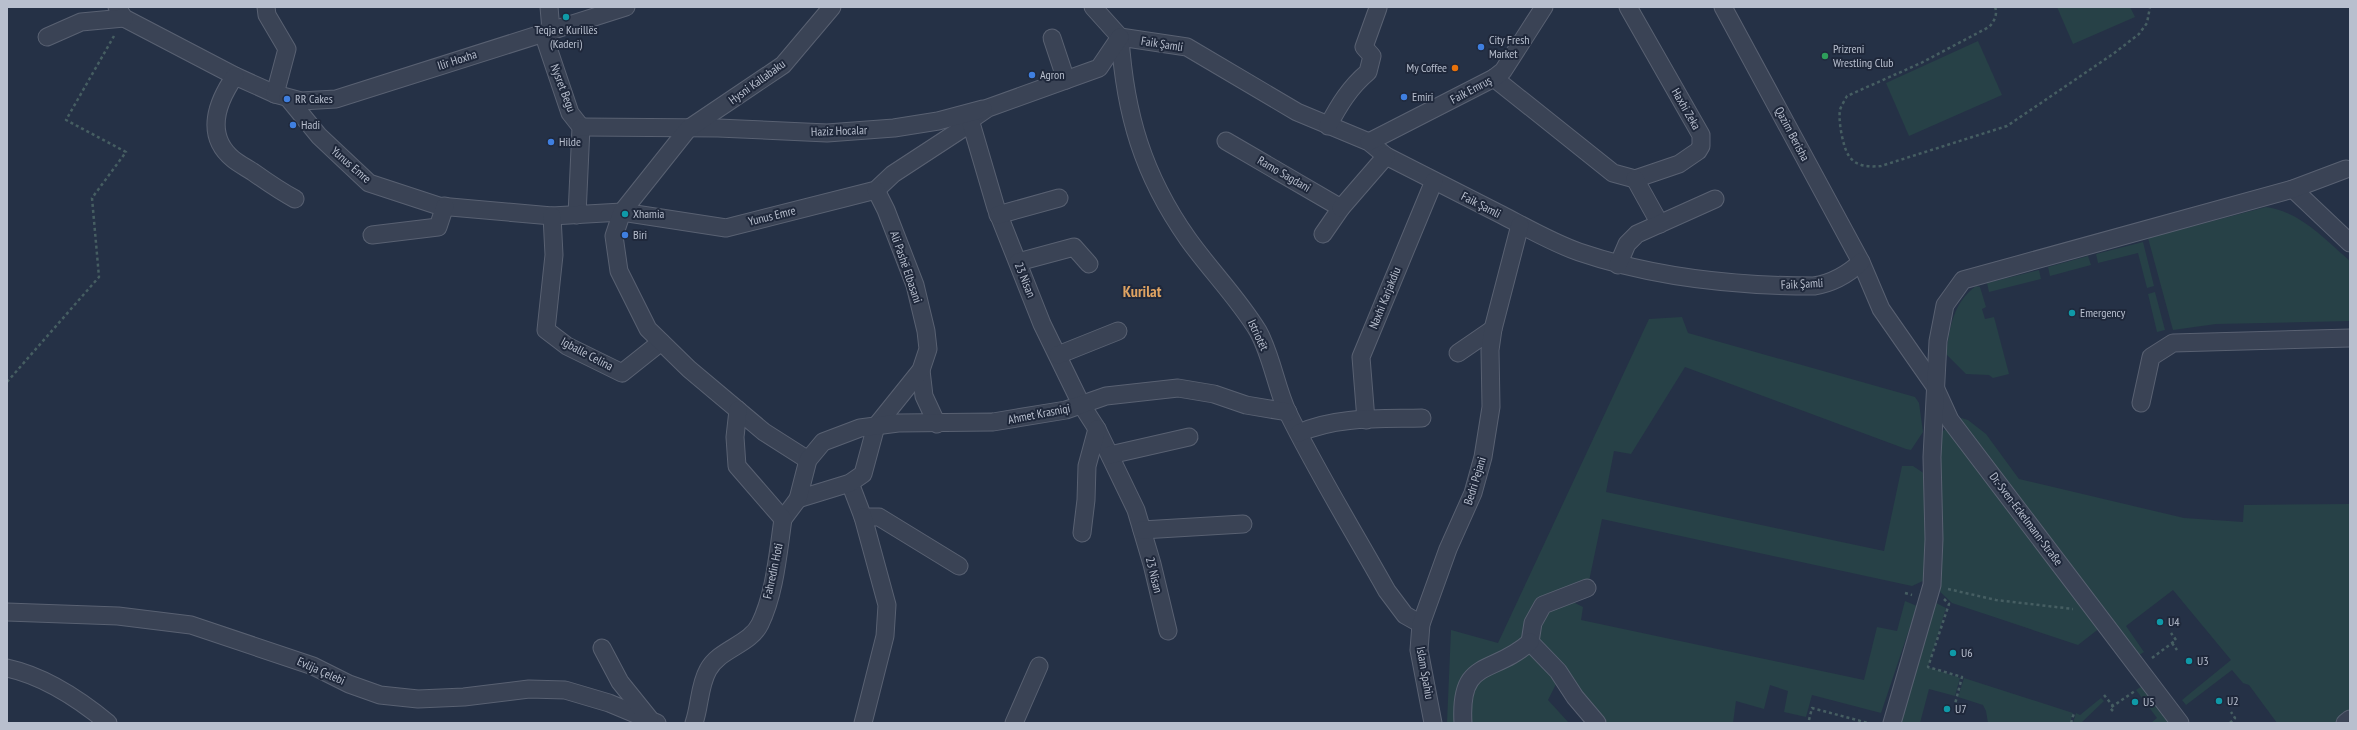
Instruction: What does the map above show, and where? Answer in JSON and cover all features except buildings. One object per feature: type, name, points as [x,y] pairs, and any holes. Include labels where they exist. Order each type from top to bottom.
[{"type":"street","points":[[266,7],[268,16],[287,49],[281,96]]},
{"type":"street","name":"Nysret Begu","points":[[548,7],[547,31],[570,113],[581,127],[577,215]]},
{"type":"street","name":"Ilir Hoxha","points":[[281,96],[301,101],[336,99],[626,7]]},
{"type":"street","name":"Hysni Kallabaku","points":[[688,129],[783,65],[832,7]]},
{"type":"street","points":[[1093,7],[1120,37]]},
{"type":"street","name":"Faik Emruş","points":[[1369,142],[1494,78],[1503,71],[1544,7]]},
{"type":"street","name":"Haxhi Zeka","points":[[1628,7],[1701,135],[1701,146],[1692,156],[1678,164],[1635,179]]},
{"type":"street","name":"Qazim Berisha","points":[[1723,7],[1861,262],[1881,309]]},
{"type":"street","points":[[1328,126],[1340,102],[1368,72],[1372,56],[1364,47],[1378,8]]},
{"type":"street","points":[[47,37],[81,22],[121,12]]},
{"type":"street","name":"Yunus Emre","points":[[121,12],[235,76],[281,96],[319,136],[369,182],[411,198],[445,206],[552,216],[622,212],[726,228],[876,190],[893,174],[971,123],[972,119],[988,108],[1098,68],[1120,37]]},
{"type":"street","name":"Faik Şamli","points":[[1120,37],[1188,47],[1297,112],[1369,142],[1386,156],[1520,225],[1577,251],[1618,264],[1680,277],[1723,282],[1814,286],[1828,284],[1848,274],[1861,262]]},
{"type":"street","name":"Istriotët","points":[[1120,37],[1122,70],[1130,115],[1143,158],[1188,239],[1246,312],[1259,333],[1288,412],[1388,591],[1405,615],[1421,624]]},
{"type":"street","points":[[1052,38],[1066,80]]},
{"type":"street","points":[[235,76],[223,93],[216,114],[218,140],[232,159],[274,188],[295,199]]},
{"type":"street","points":[[1494,78],[1591,158],[1613,173],[1635,179],[1660,224]]},
{"type":"street","name":"Haziz Hocalar","points":[[581,127],[827,132],[894,128],[938,121],[988,108]]},
{"type":"street","name":"23 Nisan","points":[[971,123],[998,215],[1042,324],[1082,404],[1110,454],[1136,510],[1168,631]]},
{"type":"street","points":[[688,129],[622,212],[614,236],[619,271],[648,329],[764,432],[808,460]]},
{"type":"street","name":"Ramo Sagdani","points":[[1226,141],[1341,208]]},
{"type":"street","points":[[1323,234],[1341,208],[1386,156]]},
{"type":"street","points":[[1892,723],[1932,585],[1934,385],[1938,341],[1945,305],[1962,280],[2293,190],[2346,169]]},
{"type":"street","name":"Naxhi Karjakdiu","points":[[1366,420],[1361,357],[1434,181]]},
{"type":"street","name":"Ali Pashë Elbasani","points":[[876,190],[886,210],[915,285],[928,349],[920,370],[876,426]]},
{"type":"street","points":[[2293,190],[2350,243]]},
{"type":"street","points":[[998,215],[1059,198]]},
{"type":"street","points":[[1618,264],[1627,244],[1637,234],[1715,199]]},
{"type":"street","points":[[372,235],[438,226],[445,206]]},
{"type":"street","name":"Igballe Celina","points":[[552,216],[554,256],[546,330],[568,346],[622,373],[661,342]]},
{"type":"street","name":"Bedri Pejani","points":[[1421,624],[1436,578],[1473,493],[1483,457],[1491,407],[1490,350],[1493,329],[1520,225]]},
{"type":"street","points":[[1018,262],[1074,247],[1089,264]]},
{"type":"street","name":"Dr.-Sven-Eckelmann-Straße","points":[[1881,309],[1934,385],[1950,420],[2180,723]]},
{"type":"street","points":[[1458,353],[1493,329]]},
{"type":"street","points":[[1058,355],[1118,331]]},
{"type":"street","points":[[2141,403],[2151,357],[2173,343],[2350,338]]},
{"type":"street","name":"Ali Pashë Elbasani","points":[[920,370],[924,396],[938,424]]},
{"type":"street","name":"Ahmet Krasniqi","points":[[876,426],[898,424],[993,422],[1066,410],[1106,396],[1178,388],[1214,394],[1246,405],[1288,412]]},
{"type":"street","points":[[732,405],[736,466],[783,519],[798,499],[808,460],[823,442],[860,428],[876,426],[862,474],[850,484],[798,499]]},
{"type":"street","points":[[1299,433],[1318,426],[1366,420],[1422,418]]},
{"type":"street","points":[[1082,533],[1086,500],[1087,466],[1097,429]]},
{"type":"street","points":[[1110,454],[1189,437]]},
{"type":"street","points":[[850,484],[863,517],[887,606],[885,636],[863,723]]},
{"type":"street","points":[[863,517],[879,517],[959,566]]},
{"type":"street","name":"Fahredin Hoti","points":[[694,723],[699,708],[700,690],[708,669],[724,653],[746,639],[760,625],[770,592],[783,519]]},
{"type":"street","points":[[1142,530],[1243,524]]},
{"type":"street","points":[[1464,723],[1465,686],[1477,672],[1519,652],[1530,642],[1533,623],[1543,605],[1587,588]]},
{"type":"street","name":"Evlija Çelebi","points":[[7,612],[118,616],[191,625],[312,666],[349,684],[380,695],[418,699],[464,697],[529,689],[566,690],[644,720]]},
{"type":"street","name":"Islam Spahiu","points":[[1421,624],[1419,650],[1434,723]]},
{"type":"street","points":[[1530,642],[1558,671],[1575,697],[1597,723]]},
{"type":"street","name":"Evlija Çelebi","points":[[602,648],[620,682],[644,720]]},
{"type":"street","points":[[1014,723],[1039,666]]},
{"type":"street","points":[[7,668],[28,673],[51,684],[108,723]]},
{"type":"street","points":[[2345,723],[2350,719]]},
{"type":"path","points":[[1995,7],[1997,11],[1994,22],[1989,27],[1921,63],[1846,96],[1840,110],[1840,127],[1849,156],[1858,164],[1868,167],[1881,166],[2007,126],[2114,54],[2139,34],[2147,23],[2150,7]]},
{"type":"path","points":[[7,382],[100,277],[92,198],[126,152],[66,120],[121,12]]},
{"type":"path","points":[[1932,585],[1996,600],[2070,610],[2077,607]]},
{"type":"path","points":[[1949,604],[1939,639],[1928,667],[1962,677],[1955,704]]},
{"type":"path","points":[[2113,711],[2110,708],[2114,706],[2176,640],[2171,633]]},
{"type":"path","points":[[2172,643],[2177,650]]},
{"type":"path","points":[[2104,695],[2114,706]]},
{"type":"path","points":[[1809,720],[1812,708],[1868,723]]},
{"type":"path","points":[[2231,712],[2236,718],[2231,723]]},
{"type":"path","points":[[2071,723],[2074,713]]},
{"type":"green space","points":[[2057,7],[2130,7],[2135,17],[2073,44]]},
{"type":"green space","points":[[1978,41],[2002,95],[1909,136],[1886,83]]},
{"type":"green space","points":[[2266,207],[2290,214],[2301,220],[2350,261],[2350,321],[2216,324],[2173,330],[2148,238]]},
{"type":"green space","points":[[2143,242],[2154,286],[2147,288],[2138,253],[2098,263],[2096,254]]},
{"type":"green space","points":[[2088,256],[2091,265],[2050,276],[2048,267]]},
{"type":"green space","points":[[2039,270],[2041,279],[1989,292],[1987,283]]},
{"type":"green space","points":[[1976,286],[1980,287],[1986,307],[1982,309],[1985,319],[1994,317],[2009,374],[1993,378],[1989,375],[1966,374],[1946,354],[1951,325],[1957,308],[1968,293]]},
{"type":"green space","points":[[2155,292],[2165,330],[2157,332],[2148,294]]},
{"type":"green space","points":[[1682,317],[1688,333],[1915,397],[1919,403],[1923,432],[1911,450],[1906,449],[1685,367],[1631,454],[1614,451],[1606,492],[1884,551],[1902,466],[1913,466],[1925,474],[1926,480],[1925,580],[1912,586],[1602,519],[1588,586],[1560,595],[1518,647],[1475,668],[1461,723],[1447,723],[1451,630],[1498,643],[1649,319]]},
{"type":"green space","points":[[1958,417],[1968,420],[1986,434],[2019,479],[2184,518],[2243,522],[2244,505],[2350,504],[2350,713],[2337,723],[2277,723],[2249,685],[2243,683],[2232,670],[2186,705],[2182,700],[2231,660],[2173,590],[2126,626],[2144,652],[2136,657]]},
{"type":"green space","points":[[1946,429],[1950,430],[2105,624],[2078,645],[1952,603],[1937,589],[1938,465],[1941,432]]},
{"type":"green space","points":[[1571,601],[1583,607],[1581,620],[1864,680],[1877,627],[1897,631],[1905,601],[1917,606],[1881,713],[1812,695],[1806,717],[1784,712],[1788,691],[1770,685],[1764,709],[1736,701],[1733,723],[1602,723],[1537,640],[1543,612]]},
{"type":"green space","points":[[1934,602],[1946,608],[1928,667],[1960,678],[1955,696],[1929,689],[1920,723],[1897,723]]},
{"type":"green space","points":[[1532,650],[1559,678],[1548,700],[1569,723],[1465,723],[1477,672]]},
{"type":"green space","points":[[1964,678],[2073,713],[2070,723],[1988,723],[1986,711],[1983,705],[1958,697]]},
{"type":"green space","points":[[2145,684],[2173,723],[2151,723],[2157,718],[2136,690]]},
{"type":"green space","points":[[2101,698],[2104,701],[2081,723],[2073,723],[2076,713],[2080,715]]},
{"type":"place","name":"Teqja e Kurillës (Kaderi)","points":[[566,17]]},
{"type":"place","name":"City Fresh Market","points":[[1481,47]]},
{"type":"place","name":"Prizreni Wrestling Club","points":[[1825,56]]},
{"type":"place","name":"My Coffee","points":[[1455,68]]},
{"type":"place","name":"Agron","points":[[1032,75]]},
{"type":"place","name":"Emiri","points":[[1404,97]]},
{"type":"place","name":"RR Cakes","points":[[287,99]]},
{"type":"place","name":"Hadi","points":[[293,125]]},
{"type":"place","name":"Hilde","points":[[551,142]]},
{"type":"place","name":"Xhamia","points":[[625,214]]},
{"type":"place","name":"Biri","points":[[625,235]]},
{"type":"place","name":"Emergency","points":[[2072,313]]},
{"type":"place","name":"U4","points":[[2160,622]]},
{"type":"place","name":"U6","points":[[1953,653]]},
{"type":"place","name":"U3","points":[[2189,661]]},
{"type":"place","name":"U2","points":[[2219,701]]},
{"type":"place","name":"U5","points":[[2135,702]]},
{"type":"place","name":"U7","points":[[1947,709]]},
{"type":"district","name":"Kurilat","points":[[1142,291]]}]
